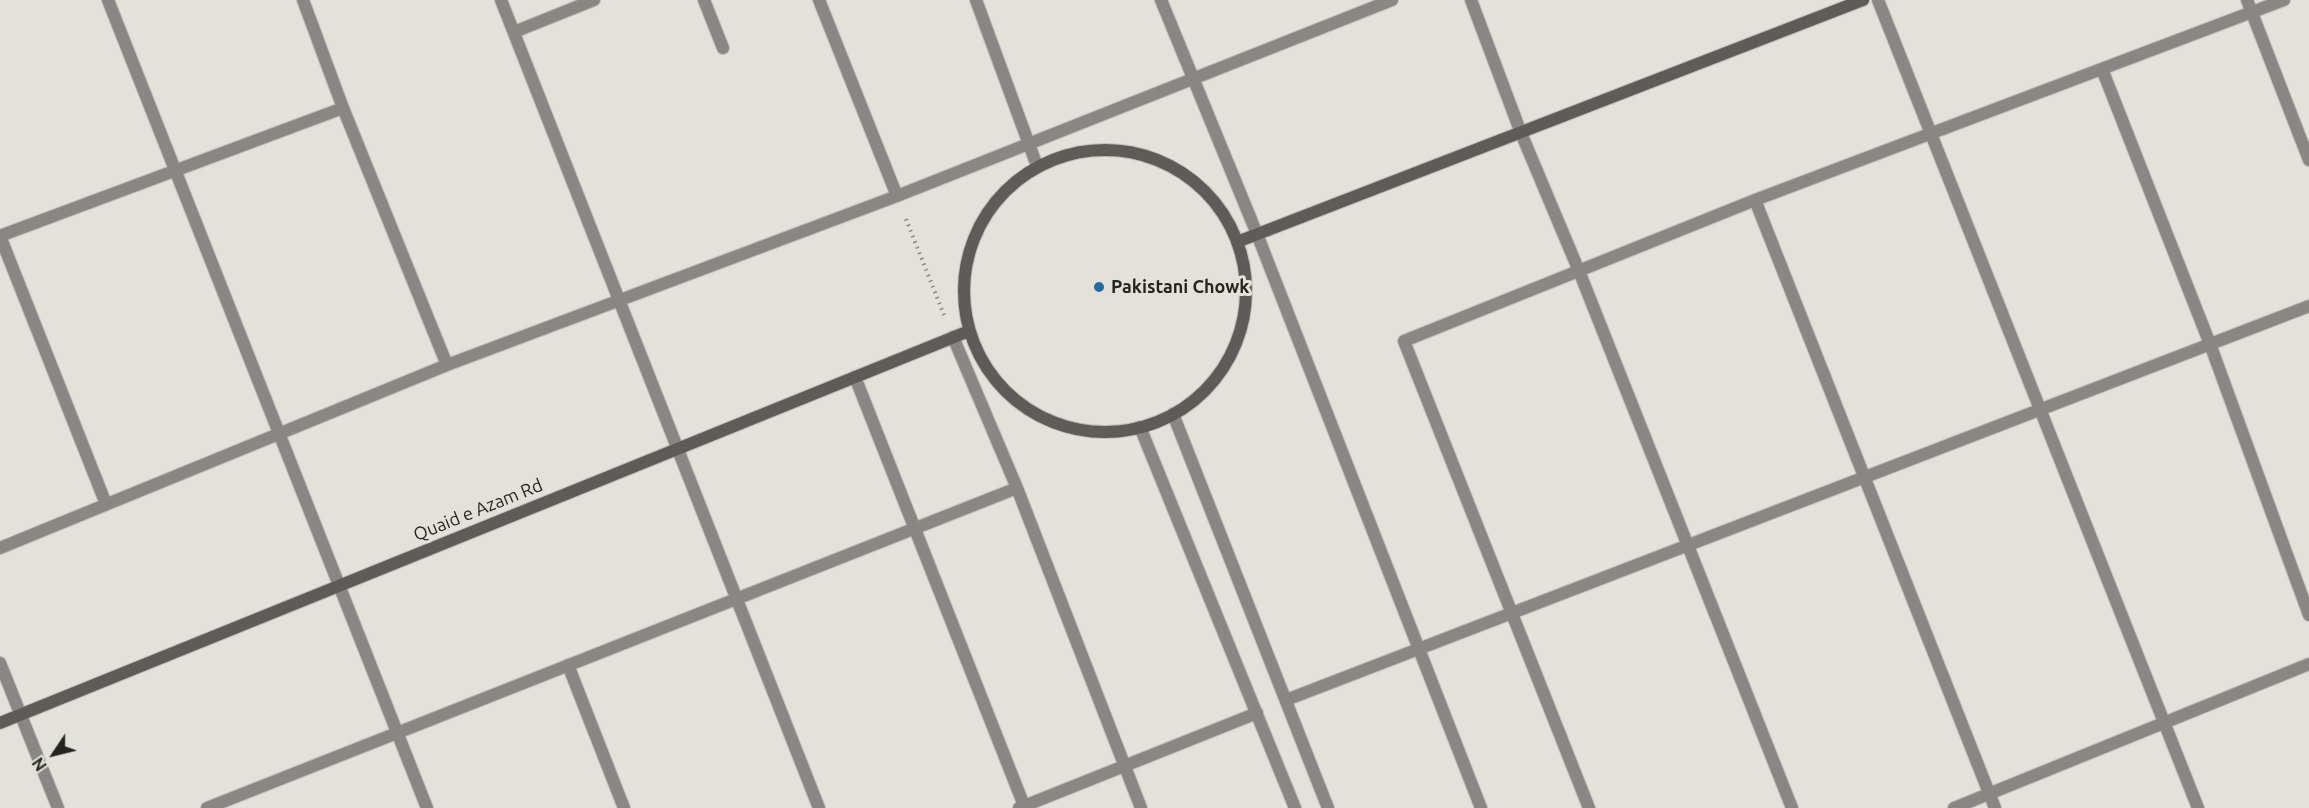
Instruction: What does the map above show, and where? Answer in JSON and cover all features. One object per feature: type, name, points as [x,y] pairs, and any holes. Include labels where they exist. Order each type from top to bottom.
[{"type":"main road","points":[[1237,242],[1863,0]]},
{"type":"main road","points":[[1081,151],[1128,151],[1173,166],[1210,195],[1237,242],[1247,280],[1243,326],[1225,368],[1194,403],[1154,425],[1109,433],[1063,426],[1022,405],[990,372],[969,331],[964,283],[974,237],[1000,196],[1037,166],[1081,151]]},
{"type":"main road","name":"Quaid e Azam Rd","points":[[0,723],[969,331]]},
{"type":"street","points":[[108,0],[427,808]]},
{"type":"street","points":[[303,0],[343,108],[447,364]]},
{"type":"street","points":[[501,0],[819,808]]},
{"type":"street","points":[[514,32],[594,0]]},
{"type":"street","points":[[704,0],[723,48]]},
{"type":"street","points":[[819,0],[897,196]]},
{"type":"street","points":[[976,0],[1037,166]]},
{"type":"street","points":[[1161,0],[1257,234],[1481,808]]},
{"type":"street","points":[[0,548],[447,364],[897,196],[1028,142],[1392,0]]},
{"type":"street","points":[[1472,0],[1521,133],[1579,271],[1792,808]]},
{"type":"street","points":[[1878,0],[1933,133],[2198,808]]},
{"type":"street","points":[[2247,0],[2309,160]]},
{"type":"street","points":[[1589,808],[1404,341],[1755,200],[2284,0]]},
{"type":"street","points":[[2102,69],[2210,344],[2309,615]]},
{"type":"street","points":[[106,504],[0,236],[343,108]]},
{"type":"street","points":[[1755,200],[1995,808]]},
{"type":"street","points":[[1286,700],[2309,306]]},
{"type":"street","points":[[953,337],[1017,488],[1141,808]]},
{"type":"street","points":[[855,377],[1022,807],[1257,713]]},
{"type":"street","points":[[1173,414],[1328,808]]},
{"type":"street","points":[[1140,428],[1295,808]]},
{"type":"street","points":[[207,808],[220,806],[397,732],[1017,488]]},
{"type":"street","points":[[0,663],[58,808]]},
{"type":"street","points":[[1954,808],[2309,664]]},
{"type":"street","points":[[568,665],[624,808]]},
{"type":"path","points":[[897,196],[953,337]]},
{"type":"place","name":"Pakistani Chowk","points":[[1099,287]]}]
